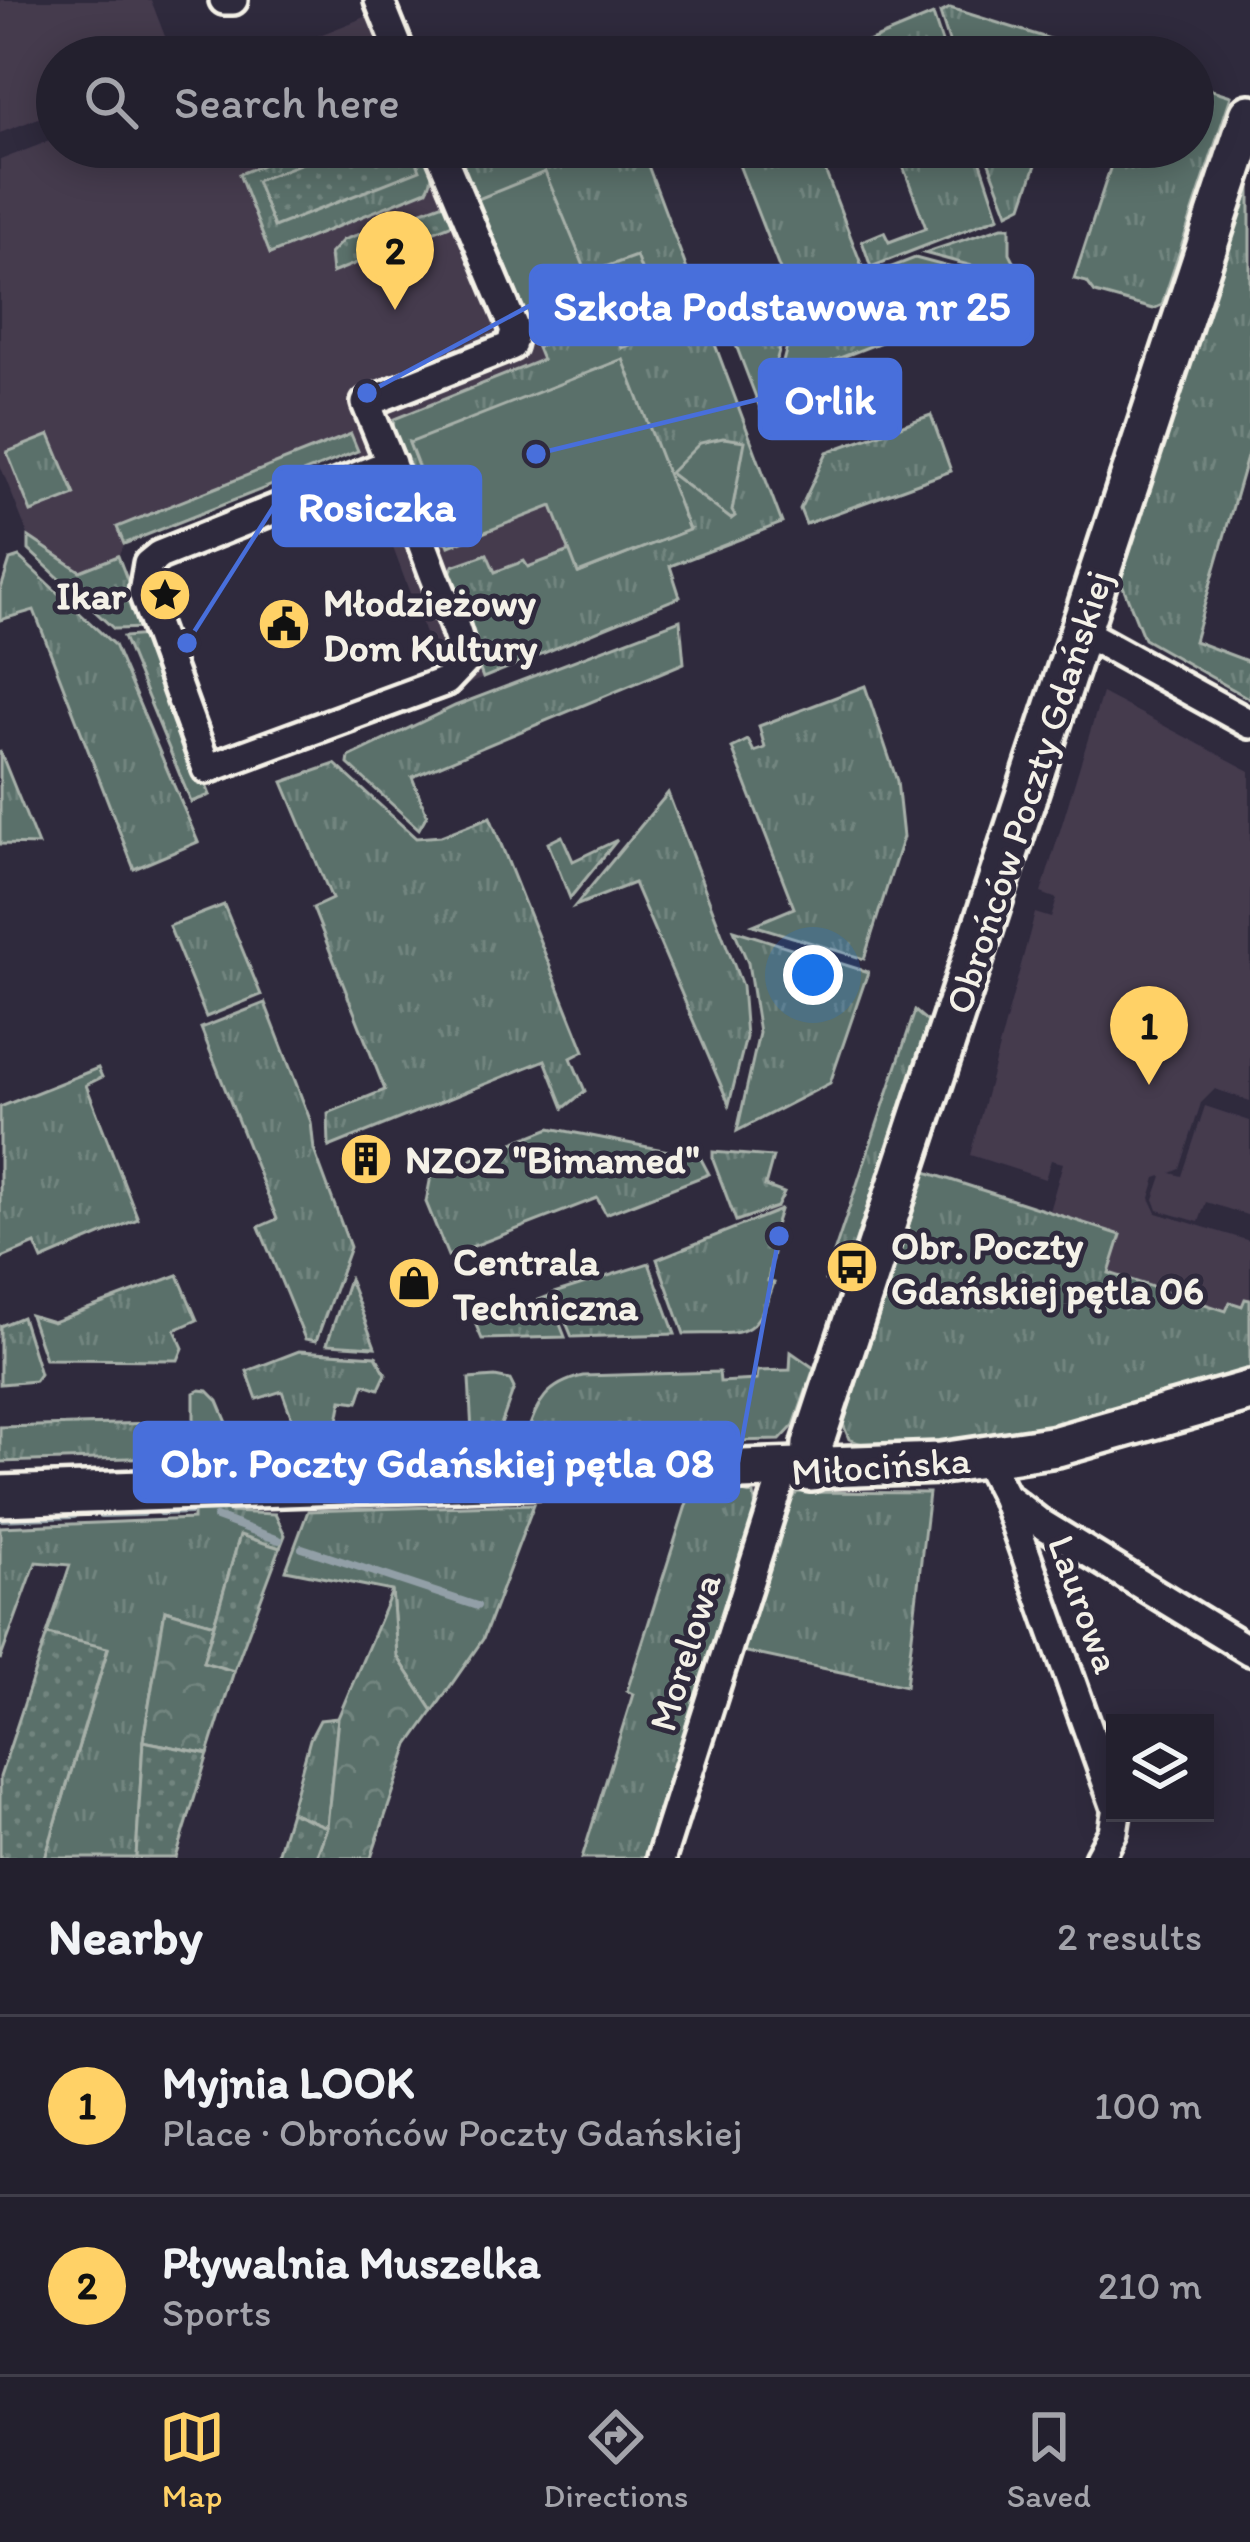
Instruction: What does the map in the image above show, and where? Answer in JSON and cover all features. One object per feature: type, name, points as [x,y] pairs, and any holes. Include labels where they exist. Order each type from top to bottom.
[{"type":"street","points":[[224,0],[233,0]]},
{"type":"street","points":[[380,0],[394,36]]},
{"type":"street","name":"Obrońców Poczty Gdańskiej","points":[[798,1471],[821,1422],[1250,115]]},
{"type":"street","points":[[391,463],[159,555],[148,564],[142,582],[151,622],[207,769],[446,681],[464,662],[461,646],[391,463],[366,403],[511,346],[514,331],[447,168]]},
{"type":"street","points":[[1081,631],[1250,724]]},
{"type":"street","name":"Miłocińska","points":[[0,1496],[798,1471],[986,1459],[1075,1441],[1250,1391]]},
{"type":"street","name":"Laurowa","points":[[986,1459],[1005,1496],[1106,1783]]},
{"type":"street","name":"Morelowa","points":[[661,1858],[798,1471]]},
{"type":"street","name":"Laurowa","points":[[1005,1496],[1037,1521],[1250,1651]]},
{"type":"street","name":"Laurowa","points":[[1099,1858],[1114,1822]]},
{"type":"shaded area","points":[[0,0],[151,0],[165,36],[36,36],[36,119],[0,133]]},
{"type":"shaded area","points":[[397,6],[408,36],[317,36]]},
{"type":"shaded area","points":[[36,146],[36,168],[649,168],[782,523],[670,566],[680,597],[447,693],[357,451],[125,544],[118,556],[80,571],[29,537],[0,465],[0,160]]},
{"type":"shaded area","points":[[1102,693],[1250,771],[1250,1101],[1215,1089],[1201,1103],[1180,1169],[1171,1173],[1182,1176],[1205,1106],[1250,1121],[1250,1216],[1206,1202],[1199,1222],[1158,1210],[1154,1199],[1162,1176],[1156,1178],[1150,1198],[1157,1213],[1250,1241],[1250,1300],[1227,1311],[1108,1273],[1120,1235],[1049,1211],[1063,1163],[1051,1160],[1045,1179],[970,1155],[1035,913],[1051,918],[1057,899],[1041,893]]},
{"type":"green space","points":[[950,8],[1040,36],[947,36],[940,13]]},
{"type":"green space","points":[[933,15],[940,36],[882,36]]},
{"type":"green space","points":[[1214,91],[1231,96],[1214,147]]},
{"type":"green space","points":[[254,168],[430,168],[431,179],[427,190],[270,254],[239,174]]},
{"type":"green space","points":[[289,168],[420,170],[274,227],[256,181]]},
{"type":"green space","points":[[463,168],[649,168],[782,523],[670,566],[680,597],[483,678],[447,581],[453,566],[487,554],[495,572],[524,561],[528,567],[570,551],[579,573],[689,529],[409,442],[448,542],[432,541],[392,437],[394,419],[542,360]]},
{"type":"green space","points":[[740,168],[824,168],[863,269],[729,321],[719,295],[736,288],[735,283],[741,280],[748,297],[785,283]]},
{"type":"green space","points":[[904,168],[983,168],[999,217],[871,267],[862,241],[884,232],[889,242],[926,228]]},
{"type":"green space","points":[[991,168],[1035,168],[1022,206],[1008,213]]},
{"type":"green space","points":[[1110,168],[1207,168],[1162,305],[1153,309],[1095,293],[1087,282],[1074,279]]},
{"type":"green space","points":[[545,172],[606,319],[539,346],[478,199]]},
{"type":"green space","points":[[1250,179],[1250,447],[1194,641],[1250,662],[1250,699],[1144,639],[1120,579]]},
{"type":"green space","points":[[444,203],[460,221],[332,273],[330,254],[343,240]]},
{"type":"green space","points":[[1010,227],[1010,253],[1024,280],[924,253]]},
{"type":"green space","points":[[636,256],[664,332],[622,348],[594,271]]},
{"type":"green space","points":[[915,258],[1023,287],[778,382],[798,303]]},
{"type":"green space","points":[[792,304],[762,413],[729,327]]},
{"type":"green space","points":[[623,359],[689,530],[578,573],[552,506],[449,546],[409,443]]},
{"type":"green space","points":[[931,415],[951,471],[806,524],[800,509],[827,452]]},
{"type":"green space","points":[[351,434],[358,451],[124,544],[117,527]]},
{"type":"green space","points":[[50,435],[75,495],[31,512],[7,452]]},
{"type":"green space","points":[[723,438],[745,441],[731,519],[670,473],[700,443]]},
{"type":"green space","points":[[29,537],[80,571],[118,556],[146,628],[114,629],[29,550]]},
{"type":"green space","points":[[19,557],[114,645],[198,842],[134,869],[34,610],[0,620],[0,592],[10,560]]},
{"type":"green space","points":[[680,620],[684,663],[412,777],[427,815],[419,829],[348,764],[349,757],[455,706]]},
{"type":"green space","points":[[148,635],[210,795],[191,802],[123,637]]},
{"type":"green space","points":[[865,686],[897,781],[903,837],[864,959],[753,925],[794,908],[732,748],[748,740],[754,752],[765,748],[759,726]]},
{"type":"green space","points":[[0,751],[38,845],[0,844]]},
{"type":"green space","points":[[335,764],[416,838],[441,836],[490,817],[584,1051],[571,1058],[585,1091],[564,1108],[545,1060],[329,1147],[328,1113],[385,1090],[313,908],[332,899],[283,782]]},
{"type":"green space","points":[[668,793],[742,986],[746,1037],[729,1104],[634,883],[575,906]]},
{"type":"green space","points":[[562,836],[573,861],[617,840],[570,898],[548,843]]},
{"type":"green space","points":[[224,905],[261,995],[206,1017],[169,926]]},
{"type":"green space","points":[[734,930],[868,972],[830,1083],[737,1131],[759,1033],[748,963]]},
{"type":"green space","points":[[265,1003],[311,1122],[314,1150],[350,1247],[316,1341],[305,1339],[259,1227],[277,1219],[201,1028]]},
{"type":"green space","points":[[915,1011],[928,1022],[841,1286],[825,1280]]},
{"type":"green space","points":[[98,1068],[102,1077],[86,1085],[138,1219],[42,1260],[35,1244],[0,1259],[0,1107]]},
{"type":"green space","points":[[550,1128],[700,1157],[709,1174],[606,1214],[597,1198],[448,1256],[426,1202],[431,1176]]},
{"type":"green space","points":[[713,1152],[773,1157],[765,1186],[784,1193],[777,1207],[736,1221]]},
{"type":"green space","points":[[926,1172],[1121,1235],[1109,1273],[1226,1311],[1230,1302],[1242,1306],[1245,1299],[1250,1300],[1250,1371],[1129,1407],[1006,1435],[895,1446],[849,1439],[843,1424]]},
{"type":"green space","points":[[780,1210],[769,1244],[774,1247],[768,1281],[774,1283],[759,1316],[743,1331],[684,1334],[657,1259]]},
{"type":"green space","points":[[649,1263],[675,1334],[572,1337],[554,1293]]},
{"type":"green space","points":[[178,1275],[197,1320],[175,1330],[183,1348],[178,1360],[45,1359],[30,1315],[53,1322]]},
{"type":"green space","points":[[349,1279],[375,1347],[327,1344]]},
{"type":"green space","points":[[549,1296],[565,1337],[482,1339],[476,1325]]},
{"type":"green space","points":[[22,1317],[40,1374],[35,1381],[0,1384],[0,1326]]},
{"type":"green space","points":[[299,1351],[376,1356],[386,1374],[379,1389],[364,1384],[358,1402],[342,1400],[332,1451],[304,1452],[282,1391],[257,1399],[247,1371]]},
{"type":"green space","points":[[791,1352],[814,1368],[794,1425],[780,1440],[522,1446],[542,1401],[568,1380],[719,1372],[720,1382],[757,1380],[758,1371],[790,1370]]},
{"type":"green space","points":[[469,1379],[510,1380],[514,1388],[493,1447],[458,1448],[458,1434],[472,1432]]},
{"type":"green space","points":[[200,1390],[218,1401],[233,1437],[226,1439],[225,1455],[0,1462],[0,1427],[194,1422],[194,1393]]},
{"type":"green space","points":[[797,1492],[929,1493],[906,1686],[737,1650],[777,1525]]},
{"type":"green space","points":[[754,1495],[757,1516],[652,1858],[582,1858],[633,1694],[627,1691],[689,1496]]},
{"type":"green space","points":[[534,1504],[483,1639],[433,1711],[397,1656],[392,1591],[286,1570],[308,1511]]},
{"type":"green space","points":[[220,1505],[229,1512],[275,1514],[285,1535],[280,1548],[240,1536],[214,1624],[165,1610],[143,1741],[136,1858],[45,1858],[108,1649],[47,1634],[70,1565],[36,1562],[0,1660],[0,1527],[193,1519],[193,1506]]},
{"type":"green space","points":[[240,1535],[280,1548],[234,1671],[203,1662]]},
{"type":"green space","points":[[392,1591],[397,1656],[433,1711],[409,1745],[371,1858],[316,1858],[327,1827],[338,1718]]},
{"type":"green space","points":[[165,1610],[214,1624],[203,1662],[234,1671],[208,1754],[143,1741]]},
{"type":"green space","points":[[47,1634],[108,1648],[45,1858],[0,1858],[0,1777]]},
{"type":"green space","points":[[338,1718],[327,1827],[290,1812],[310,1739],[320,1720]]},
{"type":"green space","points":[[143,1741],[208,1754],[176,1858],[136,1858]]},
{"type":"green space","points":[[290,1812],[327,1827],[316,1858],[276,1858]]},
{"type":"waterway","points":[[161,1512],[191,1511]]},
{"type":"waterway","points":[[101,1514],[143,1513]]},
{"type":"waterway","points":[[0,1518],[74,1515]]},
{"type":"waterway","points":[[216,1517],[279,1540]]},
{"type":"waterway","points":[[302,1548],[477,1606]]},
{"type":"place","name":"Pływalnia Muszelka","points":[[395,310]]},
{"type":"place","name":"Szkoła Podstawowa nr 25","points":[[367,393]]},
{"type":"place","name":"Orlik","points":[[536,454]]},
{"type":"place","name":"Ikar","points":[[165,595]]},
{"type":"place","name":"Młodzieżowy Dom Kultury","points":[[284,624]]},
{"type":"place","name":"Rosiczka","points":[[187,643]]},
{"type":"place","name":"Myjnia LOOK","points":[[1149,1085]]},
{"type":"place","name":"NZOZ \"Bimamed\"","points":[[366,1159]]},
{"type":"place","name":"Obr. Poczty Gdańskiej pętla 08","points":[[779,1236]]},
{"type":"place","name":"Obr. Poczty Gdańskiej pętla 06","points":[[852,1267]]},
{"type":"place","name":"Centrala Techniczna","points":[[414,1283]]}]
